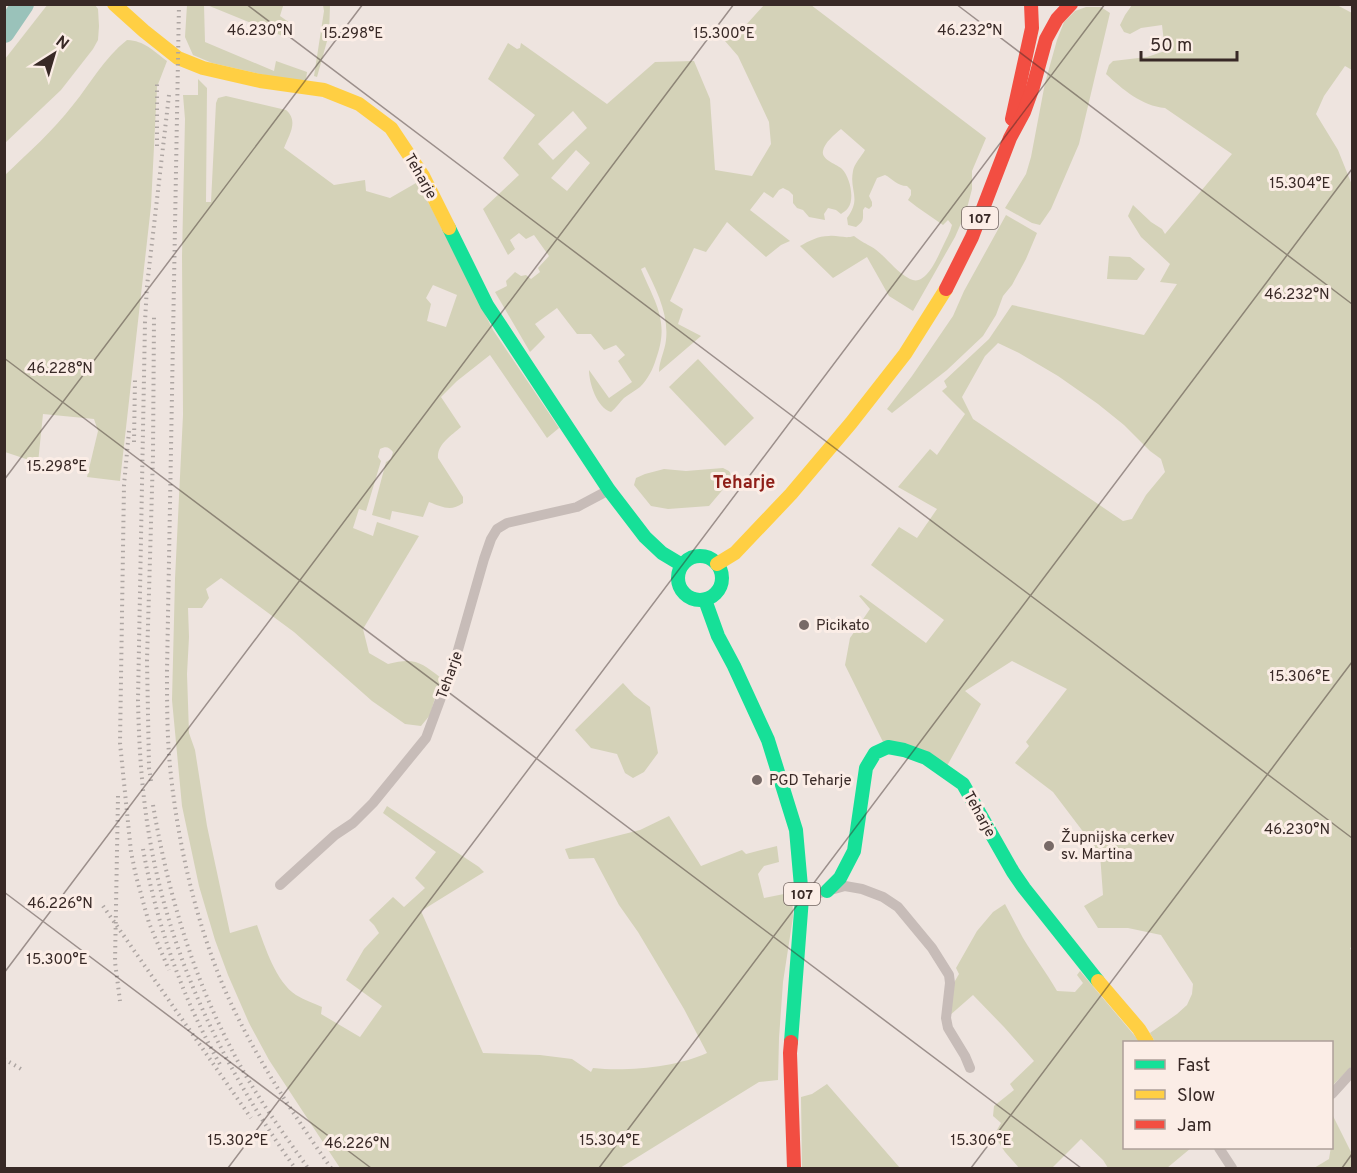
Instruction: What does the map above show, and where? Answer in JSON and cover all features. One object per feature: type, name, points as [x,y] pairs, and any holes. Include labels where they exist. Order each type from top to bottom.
[{"type":"main road","name":"Teharje","points":[[114,4],[150,37],[178,58],[203,69],[260,81],[324,90],[359,104],[391,128],[423,176],[487,305],[609,490],[645,537],[662,553],[682,565]]},
{"type":"main road","name":"107","points":[[1031,4],[1049,14],[1057,13],[1068,7]]},
{"type":"main road","name":"107","points":[[1010,138],[1013,112],[1031,32],[1031,4]]},
{"type":"main road","name":"107","points":[[717,564],[735,553],[791,494],[851,423],[905,354],[943,295],[972,237],[1010,138],[1024,112],[1046,39],[1068,7]]},
{"type":"main road","points":[[699,555],[708,557],[717,564],[722,574],[721,587],[715,595],[705,600],[695,600],[685,596],[679,586],[678,575],[682,565],[690,558],[699,555]]},
{"type":"main road","name":"107","points":[[705,600],[718,636],[768,740],[796,830],[802,898],[790,1053],[794,1168]]},
{"type":"main road","name":"Teharje","points":[[827,891],[840,878],[854,851],[864,776],[875,753],[888,747],[926,758],[963,784],[1024,888],[1146,1041]]},
{"type":"street","name":"Teharje","points":[[280,885],[366,810],[426,738],[456,657],[484,559],[497,529],[507,522],[577,507],[609,490]]},
{"type":"street","points":[[802,898],[845,886],[862,889],[883,897],[898,907],[932,948],[949,975],[946,1018],[948,1029],[970,1068]]},
{"type":"street","points":[[1333,1093],[1353,1072]]},
{"type":"street","points":[[1220,1149],[1232,1168]]},
{"type":"shaded area","points":[[48,4],[95,5],[98,9],[98,40],[61,90],[5,143],[5,59]]},
{"type":"shaded area","points":[[1335,4],[1352,13],[1352,70],[1345,66],[1324,96],[1316,114],[1338,150],[1352,185],[1352,947],[1350,948],[1352,952],[1352,1066],[1333,1085],[1333,1041],[1154,1041],[1150,1033],[1187,1005],[1193,984],[1161,935],[1128,928],[1098,928],[1084,906],[1103,895],[1100,854],[1053,792],[1015,763],[1029,746],[1026,742],[1067,689],[1012,661],[965,691],[981,704],[947,766],[883,742],[845,665],[850,638],[870,609],[859,596],[861,595],[926,643],[944,620],[871,565],[899,527],[917,538],[937,509],[898,487],[930,449],[937,455],[965,414],[942,391],[947,387],[944,381],[989,339],[1012,305],[1144,335],[1177,284],[1160,282],[1170,264],[1141,237],[1128,216],[1133,205],[1165,234],[1232,154],[1165,108],[1148,104],[1133,96],[1106,74],[1113,61],[1147,57],[1165,51],[1162,25],[1141,28],[1130,34],[1124,32],[1120,25],[1132,5]],"holes":[[[998,343],[1058,376],[1098,404],[1161,459],[1165,472],[1146,495],[1132,519],[1123,521],[973,419],[962,397],[985,356]]]},
{"type":"shaded area","points":[[187,5],[204,5],[205,42],[274,71],[276,61],[307,72],[306,80],[299,83],[212,63],[193,55],[185,37]]},
{"type":"shaded area","points":[[207,5],[280,5],[283,6],[280,16],[290,23],[285,37]]},
{"type":"shaded area","points":[[323,5],[330,5],[329,34],[317,77],[314,76]]},
{"type":"shaded area","points":[[764,5],[811,5],[986,138],[972,171],[972,189],[966,212],[955,237],[913,311],[889,296],[867,257],[833,278],[800,246],[821,237],[854,236],[880,253],[904,276],[916,280],[921,279],[930,270],[952,225],[948,220],[943,225],[917,207],[908,200],[911,190],[907,186],[898,184],[885,175],[877,178],[869,196],[872,206],[869,209],[865,207],[863,210],[862,222],[856,227],[848,225],[847,218],[854,205],[853,171],[865,150],[841,129],[828,142],[823,154],[842,169],[847,177],[851,188],[848,208],[841,214],[828,208],[824,214],[825,220],[809,217],[793,203],[793,195],[789,191],[783,188],[773,198],[764,192],[750,210],[790,241],[766,257],[727,222],[706,252],[694,248],[670,301],[683,309],[678,324],[701,336],[659,372],[666,340],[666,321],[661,302],[645,267],[641,269],[659,312],[662,334],[660,346],[650,374],[645,381],[611,412],[606,410],[598,400],[592,388],[589,370],[609,398],[632,382],[618,361],[625,355],[616,345],[604,350],[591,334],[577,334],[557,308],[535,324],[545,337],[530,352],[495,292],[507,286],[506,281],[515,272],[531,279],[540,272],[538,268],[549,256],[534,235],[526,239],[519,233],[510,240],[515,249],[508,255],[483,209],[519,175],[503,158],[535,115],[488,79],[508,43],[517,49],[520,48],[521,43],[607,104],[655,62],[694,61],[710,99],[715,170],[752,176],[771,144],[769,122],[738,56],[725,41],[736,36]],"holes":[[[573,111],[587,128],[553,160],[538,144]],[[576,150],[590,163],[567,191],[551,178]]]},
{"type":"shaded area","points":[[1086,7],[1101,7],[1110,13],[1079,144],[1051,209],[1040,225],[1005,208],[1026,174],[1045,83],[1064,22],[1075,11]]},
{"type":"shaded area","points":[[127,40],[144,44],[167,61],[157,87],[151,206],[120,481],[87,477],[98,431],[94,419],[43,414],[38,463],[5,452],[4,176],[57,124],[105,63]]},
{"type":"shaded area","points":[[198,79],[207,88],[206,202],[211,202],[216,103],[218,98],[226,96],[286,110],[290,114],[292,123],[284,148],[334,185],[365,180],[366,191],[390,198],[416,183],[431,207],[493,330],[559,428],[547,438],[490,355],[441,397],[461,427],[442,444],[438,458],[463,497],[463,503],[450,508],[429,502],[423,517],[392,511],[390,520],[372,515],[386,462],[391,459],[393,452],[387,448],[380,449],[378,457],[381,461],[366,511],[359,509],[353,528],[373,536],[377,522],[419,536],[363,629],[369,653],[388,664],[404,661],[417,662],[441,678],[430,715],[421,726],[405,724],[372,701],[294,632],[221,578],[206,589],[209,598],[202,608],[188,608],[189,733],[195,750],[207,826],[230,933],[257,925],[277,973],[289,989],[299,997],[322,1007],[321,1014],[360,1037],[382,1006],[346,980],[364,949],[379,933],[369,920],[393,897],[404,907],[425,888],[415,878],[436,852],[383,813],[387,806],[484,872],[421,911],[483,1053],[540,1055],[572,1059],[591,1072],[593,1068],[636,1069],[666,1065],[707,1053],[684,1009],[638,932],[619,905],[594,858],[569,859],[565,849],[640,830],[669,816],[701,866],[742,850],[746,854],[777,846],[779,862],[764,866],[758,874],[764,898],[792,891],[793,917],[783,982],[778,1080],[759,1082],[620,1168],[340,1168],[269,1060],[249,1023],[228,975],[199,886],[182,806],[172,700],[183,415],[182,256],[185,119],[183,95],[198,95]],"holes":[[[433,285],[457,295],[446,327],[427,321],[431,304],[426,298]]]},
{"type":"shaded area","points":[[1006,215],[1037,233],[1012,285],[1003,296],[996,315],[983,336],[947,370],[892,413],[887,409],[953,316],[964,291]]},
{"type":"shaded area","points":[[1109,256],[1130,257],[1145,269],[1137,280],[1107,279]]},
{"type":"shaded area","points":[[698,359],[754,418],[725,446],[669,387]]},
{"type":"shaded area","points":[[723,468],[732,476],[709,506],[668,509],[651,506],[634,485],[636,478],[664,469],[686,471]]},
{"type":"shaded area","points":[[623,683],[650,707],[658,753],[644,772],[633,778],[625,773],[617,754],[591,748],[575,730]]},
{"type":"shaded area","points":[[1005,904],[1023,938],[1057,991],[1075,992],[1083,983],[1077,975],[1080,971],[1139,1041],[1123,1041],[1123,1149],[1190,1149],[1167,1168],[1108,1168],[1081,1139],[1052,1168],[1019,1168],[1005,1152],[994,1135],[1001,1123],[993,1116],[994,1106],[1014,1090],[1010,1084],[1034,1061],[973,995],[949,1016],[952,986],[959,974],[956,968],[977,931],[993,912]]},
{"type":"shaded area","points":[[827,1084],[900,1168],[802,1168],[801,1097],[812,1094]]},
{"type":"shaded area","points":[[1333,1116],[1352,1154],[1352,1168],[1314,1168],[1329,1159],[1331,1149],[1333,1149]]},
{"type":"waterway","points":[[4,32],[23,4]]},
{"type":"railway","points":[[179,4],[167,671],[169,750],[174,803],[197,910],[224,988],[273,1081],[331,1168]]},
{"type":"railway","points":[[157,82],[157,146]]},
{"type":"railway","points":[[169,95],[145,322],[138,700],[145,809],[151,846],[173,933],[205,1015],[246,1093],[295,1168]]},
{"type":"railway","points":[[151,781],[147,660],[153,455],[154,317]]},
{"type":"railway","points":[[134,442],[135,379]]},
{"type":"railway","points":[[129,431],[124,485],[120,743],[131,852],[136,876],[149,923],[169,970]]},
{"type":"railway","points":[[118,796],[115,962],[120,1001]]},
{"type":"railway","points":[[153,805],[177,913],[188,948],[215,1015],[249,1081],[308,1168]]},
{"type":"railway","points":[[143,849],[156,906],[173,962],[195,1016],[222,1068]]},
{"type":"railway","points":[[103,906],[251,1118]]},
{"type":"railway","points":[[4,1059],[21,1069]]},
{"type":"traffic: fast","points":[[449,228],[487,305],[609,490],[645,537],[662,553],[682,565]]},
{"type":"traffic: fast","points":[[700,556],[716,562],[722,578],[716,594],[700,600],[684,594],[678,578],[684,562],[700,556]]},
{"type":"traffic: fast","points":[[705,600],[718,636],[768,740],[796,830],[802,898],[791,1042]]},
{"type":"traffic: fast","points":[[827,891],[840,878],[854,851],[866,768],[875,753],[888,747],[904,750],[926,758],[963,784],[1013,872],[1098,981]]},
{"type":"traffic: slow","points":[[114,4],[178,58],[203,68],[260,81],[324,90],[359,104],[391,128],[423,176],[449,228]]},
{"type":"traffic: slow","points":[[717,564],[735,553],[791,494],[851,423],[905,354],[946,289]]},
{"type":"traffic: slow","points":[[1098,981],[1146,1041]]},
{"type":"traffic: jam","points":[[1012,119],[1032,28],[1031,4]]},
{"type":"traffic: jam","points":[[946,289],[972,237],[1010,138],[1024,112],[1046,39],[1057,19],[1071,4]]},
{"type":"traffic: jam","points":[[791,1042],[794,1168]]},
{"type":"place","name":"Picikato","points":[[804,625]]},
{"type":"place","name":"PGD Teharje","points":[[757,780]]},
{"type":"place","name":"Župnijska cerkev sv. Martina","points":[[1049,846]]},
{"type":"district","name":"Teharje","points":[[744,482]]}]
